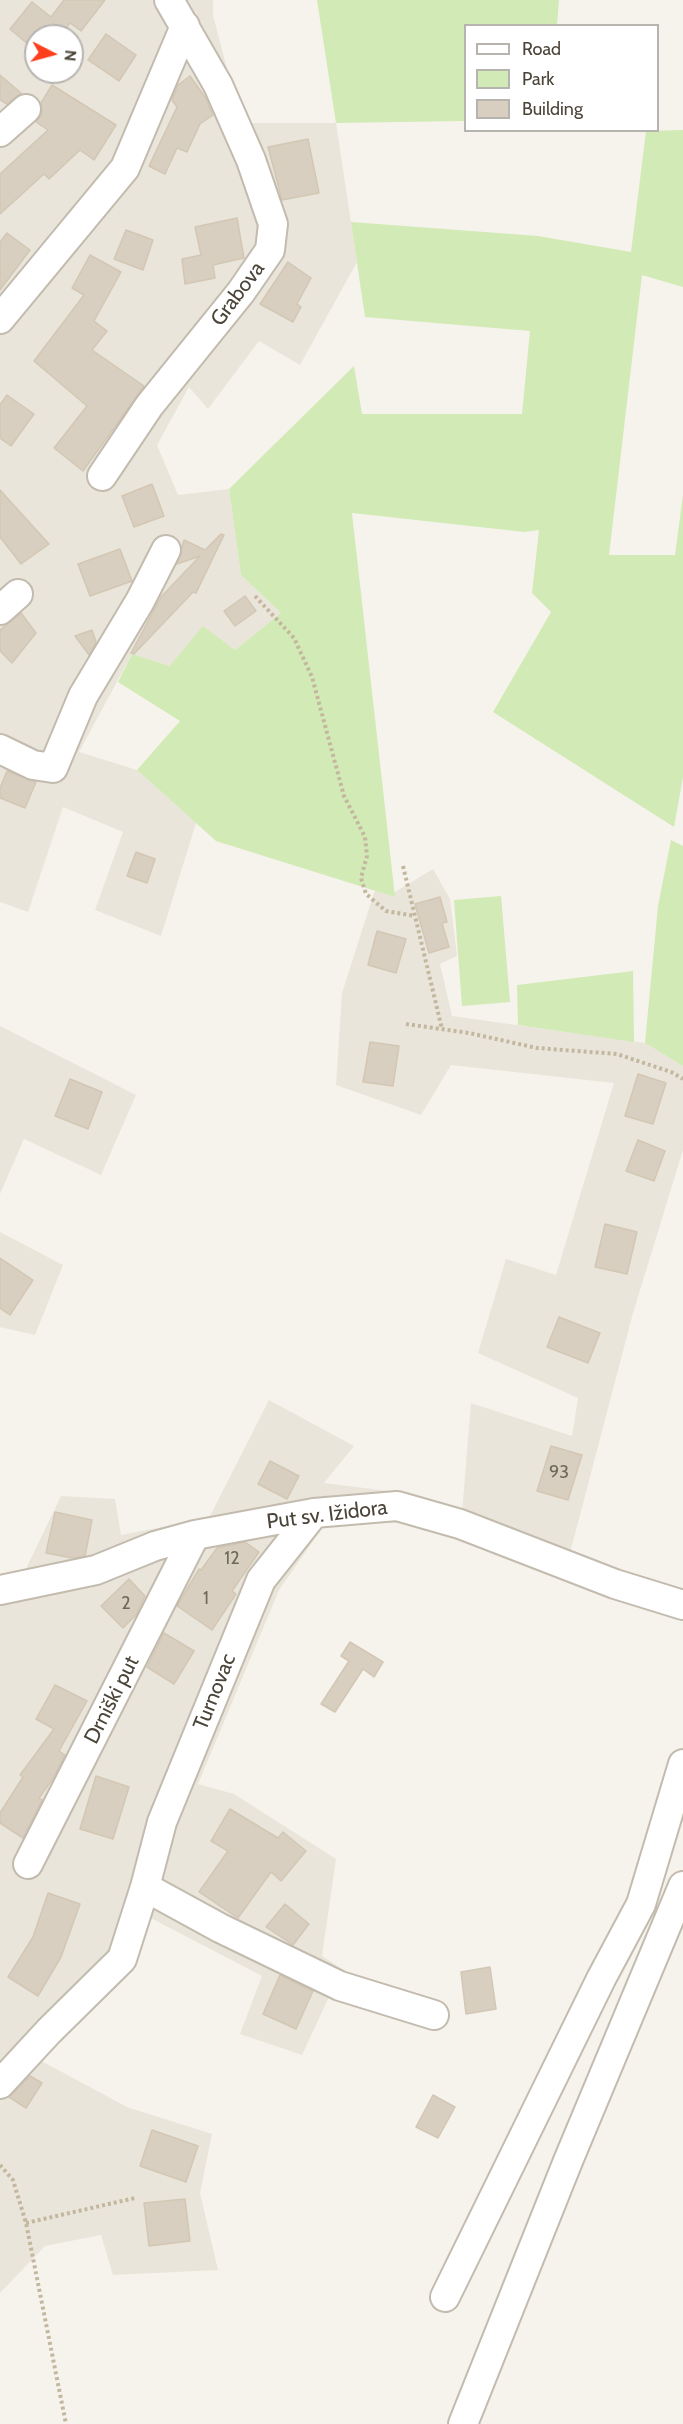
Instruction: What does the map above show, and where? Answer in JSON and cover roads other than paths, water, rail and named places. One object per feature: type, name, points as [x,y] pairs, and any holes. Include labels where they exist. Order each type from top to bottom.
[{"type":"street","name":"Grabova","points":[[102,476],[149,406],[241,292],[270,250],[273,224],[251,160],[218,85],[169,0]]},
{"type":"street","points":[[0,319],[125,168],[185,26]]},
{"type":"street","points":[[0,132],[26,109]]},
{"type":"street","points":[[0,749],[33,765],[53,768],[83,696],[140,601],[166,550]]},
{"type":"street","name":"Put sv. Ižidora","points":[[0,1590],[96,1570],[155,1546],[195,1535],[314,1513],[397,1506],[460,1524],[615,1584],[683,1605]]},
{"type":"street","name":"Turnovac","points":[[0,2084],[49,2031],[122,1959],[145,1887],[162,1822],[261,1580],[314,1513]]},
{"type":"street","name":"Drniški put","points":[[28,1864],[195,1535]]},
{"type":"street","points":[[445,2297],[601,1979],[641,1904],[683,1764]]},
{"type":"street","points":[[463,2424],[568,2161],[683,1886]]},
{"type":"street","points":[[145,1887],[220,1928],[340,1986],[434,2015]]}]
